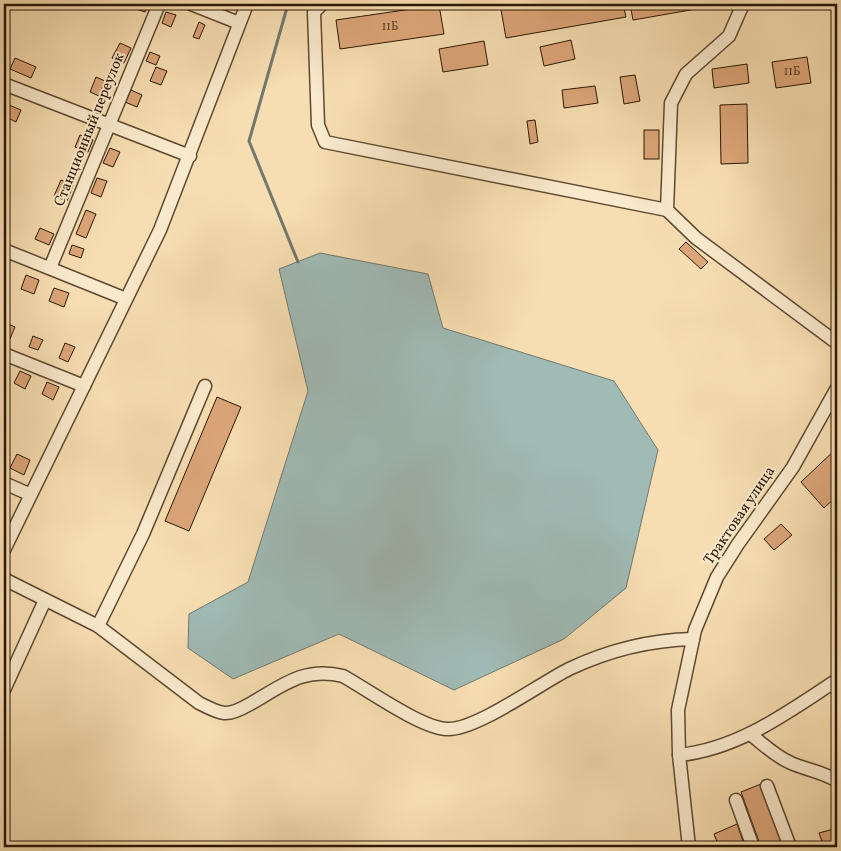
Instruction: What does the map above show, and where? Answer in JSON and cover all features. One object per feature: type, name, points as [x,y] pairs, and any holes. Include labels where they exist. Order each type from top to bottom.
[{"type":"street","name":"Станционный переулок","points":[[50,268],[159,4]]},
{"type":"street","points":[[191,4],[239,23]]},
{"type":"street","points":[[4,550],[29,494],[160,230],[247,4]]},
{"type":"street","points":[[322,4],[314,12],[318,126],[325,142],[668,210],[696,238],[837,343]]},
{"type":"street","points":[[668,210],[671,103],[686,74],[729,36],[743,4]]},
{"type":"street","points":[[4,84],[190,156]]},
{"type":"street","points":[[4,250],[126,299]]},
{"type":"street","points":[[4,354],[84,386]]},
{"type":"street","points":[[98,626],[143,534],[205,386]]},
{"type":"street","name":"Трактовая улица","points":[[689,847],[678,755],[678,710],[693,639],[718,577],[738,544],[793,467],[837,388]]},
{"type":"street","points":[[4,483],[29,494]]},
{"type":"street","points":[[4,579],[98,626],[199,704],[226,714],[244,708],[302,675],[317,672],[331,673],[343,676],[419,720],[448,730],[479,720],[567,670],[602,656],[656,642],[693,639]]},
{"type":"street","points":[[4,690],[45,600]]},
{"type":"street","points":[[678,755],[712,750],[750,734],[837,680]]},
{"type":"street","points":[[750,734],[786,761],[802,768],[823,772],[837,781]]},
{"type":"street","points":[[767,786],[790,847]]},
{"type":"street","points":[[736,800],[753,847]]},
{"type":"water","points":[[320,253],[428,274],[443,328],[614,381],[658,450],[626,588],[564,639],[454,690],[339,634],[233,679],[188,648],[189,614],[248,582],[308,391],[279,269]]},
{"type":"building","points":[[137,4],[148,4],[145,12],[136,9]]},
{"type":"building","points":[[500,4],[623,4],[626,17],[506,38]]},
{"type":"building","points":[[630,4],[725,4],[633,20]]},
{"type":"building","points":[[439,5],[444,34],[340,49],[336,20]]},
{"type":"building","points":[[166,12],[176,15],[171,27],[162,23]]},
{"type":"building","points":[[199,22],[205,25],[199,39],[193,37]]},
{"type":"building","points":[[571,40],[575,59],[544,66],[540,47]]},
{"type":"building","points":[[484,41],[488,65],[443,72],[439,49]]},
{"type":"building","points":[[120,43],[131,48],[124,63],[112,58]]},
{"type":"building","points":[[150,52],[160,56],[156,65],[146,61]]},
{"type":"building","points":[[807,57],[811,83],[776,88],[772,62]]},
{"type":"building","points":[[15,58],[36,67],[31,78],[10,69]]},
{"type":"building","points":[[747,64],[749,83],[714,88],[712,69]]},
{"type":"building","points":[[156,67],[167,71],[161,85],[150,81]]},
{"type":"building","points":[[635,75],[640,101],[624,104],[620,77]]},
{"type":"building","points":[[96,77],[105,81],[99,96],[90,92]]},
{"type":"building","points":[[595,86],[598,103],[564,108],[562,90]]},
{"type":"building","points":[[131,90],[142,95],[137,107],[125,102]]},
{"type":"building","points":[[4,103],[21,110],[16,122],[4,116]]},
{"type":"building","points":[[747,104],[748,163],[721,164],[720,105]]},
{"type":"building","points":[[535,120],[538,142],[530,144],[527,121]]},
{"type":"building","points":[[644,130],[659,130],[659,159],[644,159]]},
{"type":"building","points":[[80,135],[93,140],[88,152],[75,147]]},
{"type":"building","points":[[110,148],[120,152],[113,167],[103,163]]},
{"type":"building","points":[[97,178],[107,181],[101,197],[91,193]]},
{"type":"building","points":[[61,180],[73,185],[67,201],[54,196]]},
{"type":"building","points":[[86,210],[96,214],[86,238],[76,234]]},
{"type":"building","points":[[40,228],[54,234],[49,245],[35,239]]},
{"type":"building","points":[[686,242],[708,262],[701,269],[679,249]]},
{"type":"building","points":[[72,245],[84,249],[81,258],[69,254]]},
{"type":"building","points":[[26,275],[39,280],[34,294],[21,289]]},
{"type":"building","points":[[54,288],[69,293],[64,307],[49,301]]},
{"type":"building","points":[[6,323],[15,327],[10,339],[4,337]]},
{"type":"building","points":[[33,336],[43,340],[38,350],[29,347]]},
{"type":"building","points":[[65,343],[75,347],[68,362],[59,358]]},
{"type":"building","points":[[20,371],[31,376],[25,389],[14,383]]},
{"type":"building","points":[[47,382],[59,387],[53,400],[42,394]]},
{"type":"building","points":[[217,397],[241,407],[189,531],[165,521]]},
{"type":"building","points":[[837,448],[837,496],[824,508],[801,482]]},
{"type":"building","points":[[17,454],[30,460],[24,475],[10,468]]},
{"type":"building","points":[[781,524],[792,535],[774,550],[764,539]]},
{"type":"building","points":[[761,784],[783,847],[761,847],[741,792]]},
{"type":"building","points":[[737,824],[745,847],[719,847],[714,834]]},
{"type":"building","points":[[837,828],[837,847],[824,847],[819,833]]},
{"type":"waterway","points":[[288,4],[249,141],[298,262]]}]
